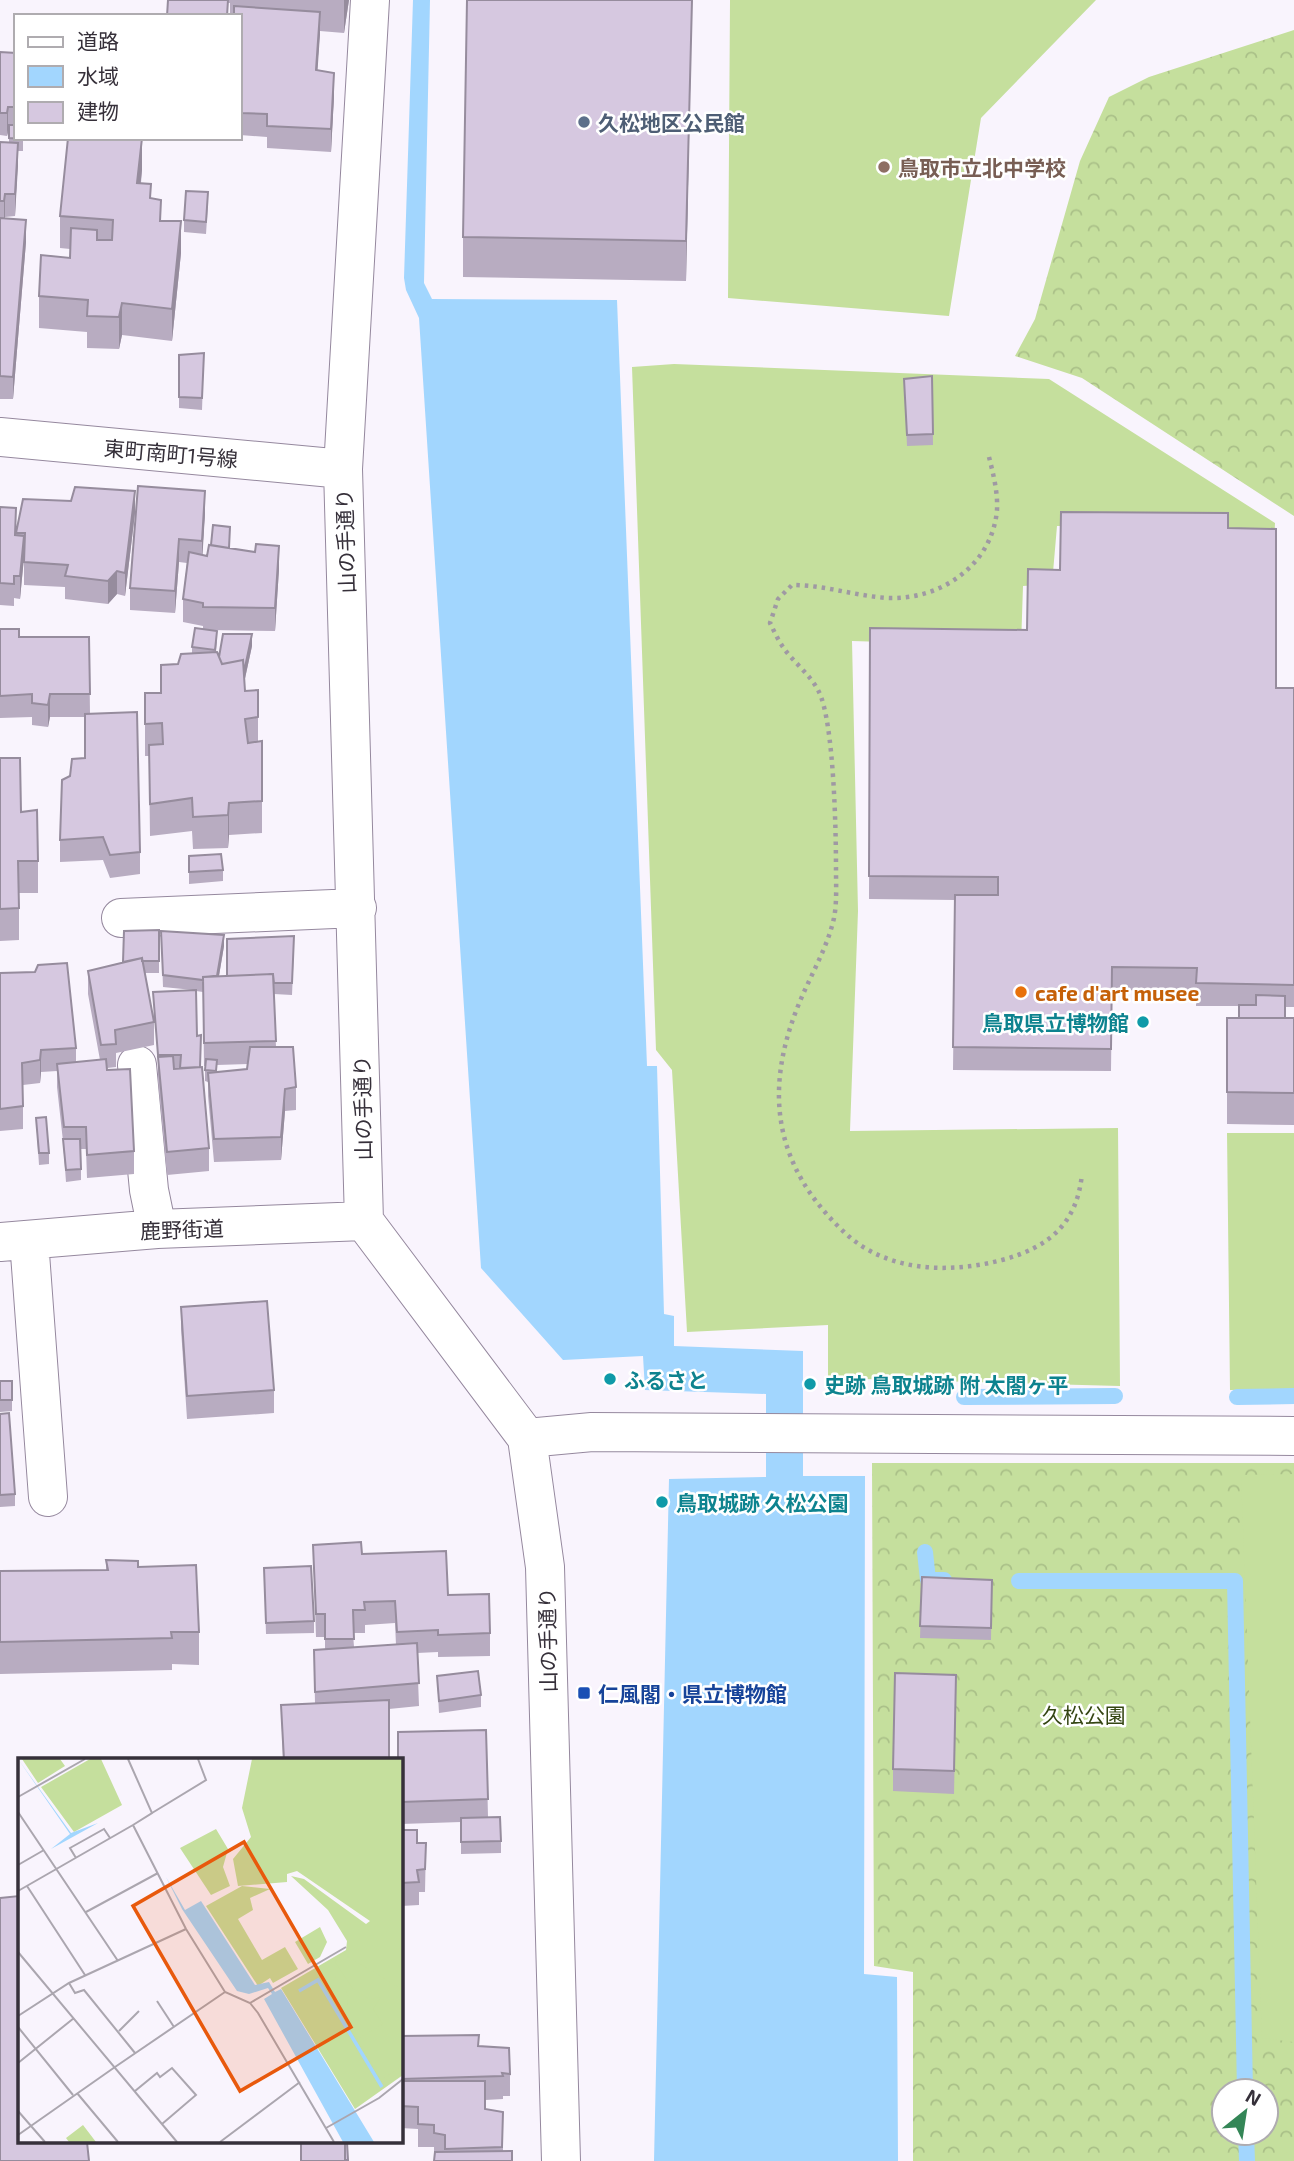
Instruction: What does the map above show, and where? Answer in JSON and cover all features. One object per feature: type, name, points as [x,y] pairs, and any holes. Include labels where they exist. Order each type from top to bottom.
[{"type":"street","name":"山の手通り","points":[[370,0],[343,469],[364,1221],[527,1438],[545,1567],[561,2161]]},
{"type":"street","name":"東町南町1号線","points":[[0,437],[343,469]]},
{"type":"street","points":[[121,918],[357,908]]},
{"type":"street","points":[[137,1065],[149,1190],[157,1229]]},
{"type":"street","name":"鹿野街道","points":[[15,1241],[157,1229],[364,1221]]},
{"type":"street","points":[[15,1241],[48,1497]]},
{"type":"street","points":[[527,1438],[592,1433],[758,1432],[1294,1436]]},
{"type":"path","points":[[989,457],[997,510],[989,540],[973,564],[949,587],[919,597],[886,598],[819,585],[792,585],[778,599],[770,623],[782,646],[818,690],[828,715],[836,868],[834,916],[819,962],[797,1007],[783,1062],[778,1114],[791,1164],[825,1214],[862,1249],[912,1267],[958,1267],[1004,1259],[1043,1242],[1068,1221],[1079,1199],[1082,1174]]},
{"type":"green space","name":"鳥取市立北中学校","points":[[730,0],[1096,0],[981,118],[949,316],[728,298]]},
{"type":"green space","points":[[1294,30],[1294,516],[1082,378],[1015,356],[1035,319],[1080,161],[1109,97],[1149,77]]},
{"type":"green space","points":[[674,364],[1049,379],[1275,523],[1274,545],[1237,529],[1057,526],[1052,584],[1023,586],[1021,646],[852,641],[858,911],[850,1131],[1118,1128],[1120,1386],[828,1378],[828,1325],[687,1332],[672,1070],[656,1050],[632,367]]},
{"type":"green space","points":[[1227,1133],[1294,1133],[1294,1389],[1230,1390]]},
{"type":"green space","name":"久松公園","points":[[872,1463],[1294,1463],[1294,2161],[913,2161],[913,1972],[874,1966]]},
{"type":"green space","points":[[1294,1474],[1293,2042],[1262,2038],[1241,1475]]},
{"type":"water","points":[[413,0],[430,0],[424,283],[432,299],[617,300],[647,1066],[657,1066],[664,1314],[674,1316],[674,1346],[803,1351],[803,1476],[865,1476],[864,1974],[897,1977],[898,2161],[654,2161],[669,1479],[766,1477],[766,1394],[645,1390],[643,1356],[563,1360],[481,1268],[419,318],[406,290],[404,278]]},
{"type":"building","points":[[168,0],[228,0],[227,14],[167,14]]},
{"type":"building","points":[[467,0],[692,0],[686,241],[463,237]]},
{"type":"building","points":[[234,6],[320,12],[316,70],[334,73],[331,129],[267,126],[267,114],[242,113],[242,14],[234,14]]},
{"type":"building","points":[[0,52],[14,53],[14,107],[8,107],[7,113],[0,113]]},
{"type":"building","points":[[9,125],[14,125],[14,138],[9,138]]},
{"type":"building","points":[[68,140],[142,140],[137,183],[151,184],[150,198],[161,200],[160,221],[181,221],[172,309],[122,303],[119,317],[87,316],[88,300],[39,296],[41,255],[70,258],[71,228],[97,230],[97,240],[112,240],[113,220],[60,216]]},
{"type":"building","points":[[0,142],[18,143],[15,194],[5,194],[4,201],[0,201]]},
{"type":"building","points":[[186,191],[208,192],[206,222],[184,220]]},
{"type":"building","points":[[0,218],[26,220],[13,377],[0,376]]},
{"type":"building","points":[[204,353],[202,398],[179,397],[179,355]]},
{"type":"building","points":[[932,376],[933,434],[907,435],[904,379]]},
{"type":"building","points":[[138,486],[205,491],[202,541],[179,539],[175,591],[130,588]]},
{"type":"building","points":[[75,487],[135,491],[125,573],[117,571],[108,581],[65,576],[68,565],[24,562],[25,533],[16,533],[23,499],[71,501]]},
{"type":"building","points":[[0,507],[16,508],[15,535],[24,536],[20,576],[14,576],[14,584],[0,583]]},
{"type":"building","points":[[1061,512],[1228,513],[1228,528],[1276,529],[1276,688],[1294,688],[1294,985],[1196,983],[1197,968],[1112,967],[1111,1049],[953,1047],[955,895],[998,895],[998,877],[869,876],[870,628],[1027,630],[1028,569],[1060,570]]},
{"type":"building","points":[[213,525],[230,527],[229,548],[211,545]]},
{"type":"building","points":[[256,544],[279,546],[275,608],[203,607],[203,603],[183,599],[189,552],[207,556],[209,545],[255,552]]},
{"type":"building","points":[[195,628],[217,631],[215,650],[192,647]]},
{"type":"building","points":[[0,629],[19,629],[19,637],[89,637],[90,694],[50,694],[48,705],[32,703],[32,694],[0,696]]},
{"type":"building","points":[[223,634],[252,634],[244,672],[243,660],[222,664],[219,657]]},
{"type":"building","points":[[217,652],[222,664],[243,660],[245,691],[258,690],[258,717],[245,719],[248,743],[262,741],[262,801],[229,803],[228,815],[193,817],[192,798],[150,804],[149,745],[163,744],[162,723],[145,724],[145,693],[161,693],[161,665],[178,664],[181,654]]},
{"type":"building","points":[[137,712],[140,852],[110,855],[103,837],[60,840],[62,780],[70,776],[72,759],[85,758],[85,714]]},
{"type":"building","points":[[0,758],[20,758],[21,812],[37,810],[38,861],[18,861],[19,908],[0,909]]},
{"type":"building","points":[[221,854],[223,870],[189,872],[189,856]]},
{"type":"building","points":[[159,930],[159,961],[142,961],[142,958],[123,962],[124,931]]},
{"type":"building","points":[[161,931],[224,935],[217,976],[203,977],[203,980],[163,975]]},
{"type":"building","points":[[294,936],[292,983],[274,983],[273,974],[227,976],[227,939]]},
{"type":"building","points":[[142,958],[154,1022],[115,1030],[116,1044],[101,1045],[88,971]]},
{"type":"building","points":[[67,963],[76,1048],[41,1050],[40,1060],[22,1063],[23,1106],[0,1109],[0,973],[35,972],[38,965]]},
{"type":"building","points":[[273,974],[276,1041],[204,1043],[203,977]]},
{"type":"building","points":[[196,990],[197,1036],[201,1035],[200,1067],[180,1068],[181,1055],[158,1055],[153,992]]},
{"type":"building","points":[[1256,995],[1285,996],[1285,1018],[1239,1018],[1239,1005],[1256,1005]]},
{"type":"building","points":[[1227,1018],[1294,1018],[1294,1093],[1227,1092]]},
{"type":"building","points":[[250,1047],[293,1047],[296,1087],[285,1089],[281,1137],[214,1139],[208,1073],[247,1069]]},
{"type":"building","points":[[173,1056],[174,1069],[202,1067],[209,1148],[167,1152],[158,1057]]},
{"type":"building","points":[[106,1059],[107,1070],[130,1069],[134,1151],[87,1155],[86,1127],[64,1127],[57,1064]]},
{"type":"building","points":[[206,1059],[217,1060],[216,1071],[205,1070]]},
{"type":"building","points":[[46,1117],[49,1153],[39,1153],[36,1118]]},
{"type":"building","points":[[63,1139],[80,1139],[81,1169],[66,1170]]},
{"type":"building","points":[[267,1301],[274,1390],[187,1396],[181,1307]]},
{"type":"building","points":[[0,1381],[12,1381],[12,1400],[0,1400]]},
{"type":"building","points":[[9,1413],[15,1494],[0,1495],[0,1414]]},
{"type":"building","points":[[361,1542],[362,1554],[446,1551],[448,1595],[489,1594],[490,1633],[438,1635],[438,1630],[397,1632],[395,1601],[364,1602],[365,1610],[353,1610],[354,1639],[325,1639],[325,1614],[316,1614],[313,1545]]},
{"type":"building","points":[[106,1560],[138,1561],[138,1567],[196,1565],[199,1632],[171,1632],[172,1638],[0,1642],[0,1571],[108,1570]]},
{"type":"building","points":[[311,1566],[314,1621],[266,1623],[264,1568]]},
{"type":"building","points":[[922,1577],[992,1580],[991,1628],[920,1626]]},
{"type":"building","points":[[417,1643],[419,1683],[315,1692],[314,1650]]},
{"type":"building","points":[[478,1671],[481,1695],[439,1701],[437,1676]]},
{"type":"building","points":[[895,1673],[956,1675],[954,1771],[893,1769]]},
{"type":"building","points":[[389,1700],[389,1758],[284,1758],[281,1705]]},
{"type":"building","points":[[486,1730],[488,1799],[402,1802],[402,1758],[398,1758],[398,1732]]},
{"type":"building","points":[[500,1817],[501,1841],[461,1842],[461,1818]]},
{"type":"building","points":[[402,1830],[417,1830],[417,1843],[426,1843],[425,1869],[417,1870],[419,1882],[402,1883]]},
{"type":"building","points":[[18,1896],[18,2144],[87,2144],[89,2161],[0,2161],[0,1898]]},
{"type":"building","points":[[479,2035],[478,2046],[509,2048],[510,2074],[402,2079],[402,2036]]},
{"type":"building","points":[[402,2081],[485,2081],[485,2109],[503,2112],[502,2147],[445,2149],[445,2135],[434,2133],[434,2125],[418,2124],[418,2107],[402,2106]]},
{"type":"building","points":[[301,2144],[345,2144],[345,2161],[301,2161]]},
{"type":"building","points":[[345,2144],[347,2144],[348,2160],[345,2160]]},
{"type":"building","points":[[512,2151],[512,2161],[434,2161],[435,2152]]},
{"type":"waterway","points":[[964,1397],[1115,1396]]},
{"type":"waterway","points":[[1237,1397],[1294,1396]]},
{"type":"waterway","points":[[925,1552],[928,1580],[944,1580]]},
{"type":"waterway","points":[[1019,1581],[1235,1581],[1245,2077]]},
{"type":"waterway","points":[[1246,2147],[1247,2161]]},
{"type":"place","name":"久松地区公民館","points":[[584,122]]},
{"type":"place","name":"鳥取市立北中学校","points":[[884,167]]},
{"type":"place","name":"cafe d'art musee","points":[[1021,992]]},
{"type":"place","name":"鳥取県立博物館","points":[[1143,1022]]},
{"type":"place","name":"ふるさと","points":[[610,1379]]},
{"type":"place","name":"史跡 鳥取城跡 附 太閤ヶ平","points":[[810,1384]]},
{"type":"place","name":"鳥取城跡 久松公園","points":[[662,1502]]},
{"type":"place","name":"仁風閣・県立博物館","points":[[584,1693]]}]
